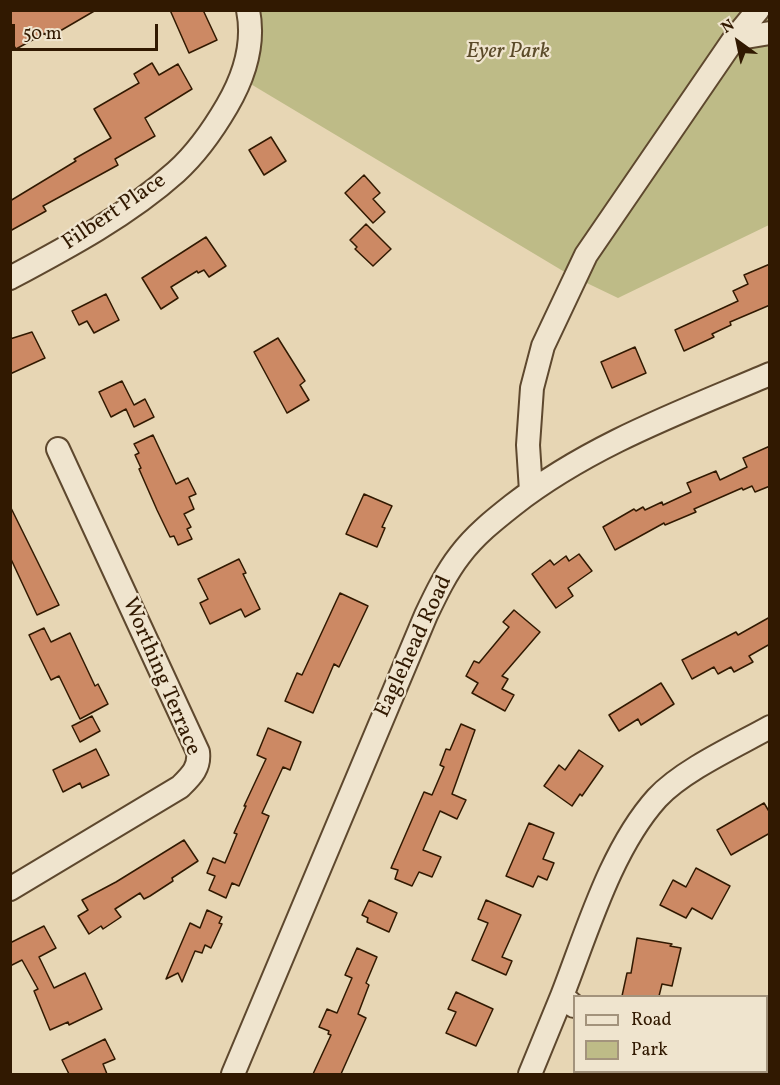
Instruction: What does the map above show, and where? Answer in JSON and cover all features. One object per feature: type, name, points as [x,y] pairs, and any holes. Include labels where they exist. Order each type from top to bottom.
[{"type":"street","name":"Filbert Place","points":[[10,278],[61,251],[141,200],[177,171],[214,127],[237,89],[248,62],[250,37],[248,10]]},
{"type":"street","points":[[531,491],[528,445],[532,388],[543,346],[586,255],[734,39],[758,10]]},
{"type":"street","points":[[734,39],[770,33]]},
{"type":"street","name":"Eaglehead Road","points":[[233,1074],[426,615],[460,554],[485,527],[531,491],[572,464],[622,437],[770,374]]},
{"type":"street","name":"Worthing Terrace","points":[[10,889],[180,787],[196,770],[199,761],[198,752],[58,449]]},
{"type":"street","points":[[530,1074],[568,1001],[590,922],[617,861],[639,822],[658,797],[673,784],[770,727]]},
{"type":"green space","name":"Eyer Park","points":[[261,11],[769,11],[769,225],[618,298],[568,274],[249,83],[260,36]]},
{"type":"building","points":[[10,10],[96,10],[48,38],[45,33],[16,49],[10,40]]},
{"type":"building","points":[[170,10],[203,10],[217,40],[189,53]]},
{"type":"building","points":[[152,63],[159,75],[178,64],[192,89],[145,118],[155,136],[115,159],[118,165],[43,206],[46,211],[10,231],[10,201],[111,138],[94,109],[139,83],[134,74]]},
{"type":"building","points":[[271,137],[286,161],[264,175],[249,150]]},
{"type":"building","points":[[364,175],[380,193],[373,199],[385,212],[373,223],[345,193]]},
{"type":"building","points":[[366,224],[391,249],[373,266],[355,249],[357,247],[350,240]]},
{"type":"building","points":[[206,237],[226,266],[209,277],[204,270],[198,273],[197,271],[171,287],[178,298],[161,309],[142,278]]},
{"type":"building","points":[[770,264],[770,305],[730,322],[731,325],[712,334],[714,337],[684,351],[675,330],[738,301],[733,291],[748,284],[744,275]]},
{"type":"building","points":[[106,294],[119,320],[94,333],[87,321],[79,325],[72,311]]},
{"type":"building","points":[[32,332],[45,358],[10,374],[10,339]]},
{"type":"building","points":[[278,338],[305,381],[300,385],[309,400],[287,413],[254,352]]},
{"type":"building","points":[[635,347],[646,373],[612,388],[601,362]]},
{"type":"building","points":[[122,381],[134,405],[145,399],[154,417],[134,427],[126,409],[111,417],[99,392]]},
{"type":"building","points":[[153,435],[176,484],[188,478],[196,494],[189,497],[194,509],[184,514],[191,527],[187,529],[192,539],[178,545],[174,536],[170,537],[157,510],[135,455],[139,453],[134,444]]},
{"type":"building","points":[[770,446],[770,486],[755,492],[752,486],[743,490],[742,488],[694,509],[696,512],[665,525],[664,523],[615,550],[603,527],[634,509],[636,511],[643,507],[645,510],[662,502],[663,505],[691,492],[687,483],[716,471],[720,480],[747,467],[743,458]]},
{"type":"building","points":[[364,494],[392,506],[382,527],[385,528],[377,547],[346,534]]},
{"type":"building","points":[[10,506],[59,605],[37,615],[10,557]]},
{"type":"building","points":[[579,554],[592,571],[568,588],[573,596],[556,608],[532,574],[550,560],[554,565],[566,556],[569,561]]},
{"type":"building","points":[[239,559],[246,573],[243,574],[260,609],[245,617],[241,609],[210,624],[200,603],[208,599],[198,579]]},
{"type":"building","points":[[340,593],[368,606],[339,667],[334,664],[313,713],[285,701],[297,673],[302,675]]},
{"type":"building","points":[[514,610],[540,632],[502,676],[508,679],[502,689],[514,695],[505,711],[472,693],[478,683],[466,676],[474,661],[479,663],[509,627],[503,622]]},
{"type":"building","points":[[770,617],[770,644],[749,656],[753,662],[734,672],[731,667],[718,674],[714,667],[692,679],[682,660],[736,632],[738,635]]},
{"type":"building","points":[[44,628],[51,642],[70,633],[95,686],[98,684],[108,704],[80,719],[59,676],[51,680],[29,635]]},
{"type":"building","points":[[661,683],[674,704],[641,725],[638,719],[619,731],[609,715]]},
{"type":"building","points":[[92,716],[100,731],[80,742],[72,726]]},
{"type":"building","points":[[461,724],[475,730],[452,794],[466,800],[457,819],[440,811],[423,850],[441,857],[432,877],[419,872],[412,886],[395,879],[398,870],[391,868],[424,792],[432,795],[444,767],[440,765],[446,749],[450,750]]},
{"type":"building","points":[[268,728],[301,742],[290,770],[283,767],[262,813],[269,816],[239,886],[232,883],[226,898],[209,890],[215,876],[207,873],[213,858],[225,863],[237,834],[234,833],[246,806],[244,806],[266,759],[257,755]]},
{"type":"building","points":[[96,749],[109,775],[82,788],[80,783],[63,792],[53,770]]},
{"type":"building","points":[[579,750],[603,766],[572,806],[544,786],[559,765],[565,770]]},
{"type":"building","points":[[764,803],[770,813],[770,833],[731,855],[717,830]]},
{"type":"building","points":[[529,823],[554,833],[543,859],[554,863],[547,880],[538,876],[533,887],[506,876]]},
{"type":"building","points":[[184,840],[198,861],[150,896],[144,899],[140,893],[115,909],[121,917],[103,929],[101,926],[89,934],[78,916],[88,910],[82,900]]},
{"type":"building","points":[[696,868],[730,886],[712,919],[692,908],[686,918],[660,905],[673,880],[686,887]]},
{"type":"building","points":[[369,900],[397,913],[389,932],[367,922],[368,918],[362,915]]},
{"type":"building","points":[[486,900],[521,915],[502,957],[512,961],[506,975],[472,960],[488,923],[478,919]]},
{"type":"building","points":[[207,910],[222,917],[219,923],[222,924],[211,948],[205,945],[202,953],[195,951],[182,982],[178,973],[166,979],[190,923],[200,928]]},
{"type":"building","points":[[44,926],[56,948],[39,957],[54,988],[85,973],[102,1009],[69,1025],[68,1022],[50,1030],[34,991],[38,989],[22,960],[10,966],[10,943]]},
{"type":"building","points":[[637,938],[672,944],[670,946],[681,948],[672,986],[662,984],[659,995],[622,995],[627,973],[631,973]]},
{"type":"building","points":[[357,948],[377,957],[366,983],[369,985],[358,1014],[366,1018],[341,1074],[313,1074],[331,1035],[328,1034],[329,1031],[319,1027],[327,1009],[337,1013],[352,978],[345,975]]},
{"type":"building","points":[[456,992],[493,1009],[476,1046],[446,1033],[456,1012],[448,1009]]},
{"type":"building","points":[[105,1039],[115,1059],[103,1064],[107,1074],[69,1074],[62,1060]]}]
